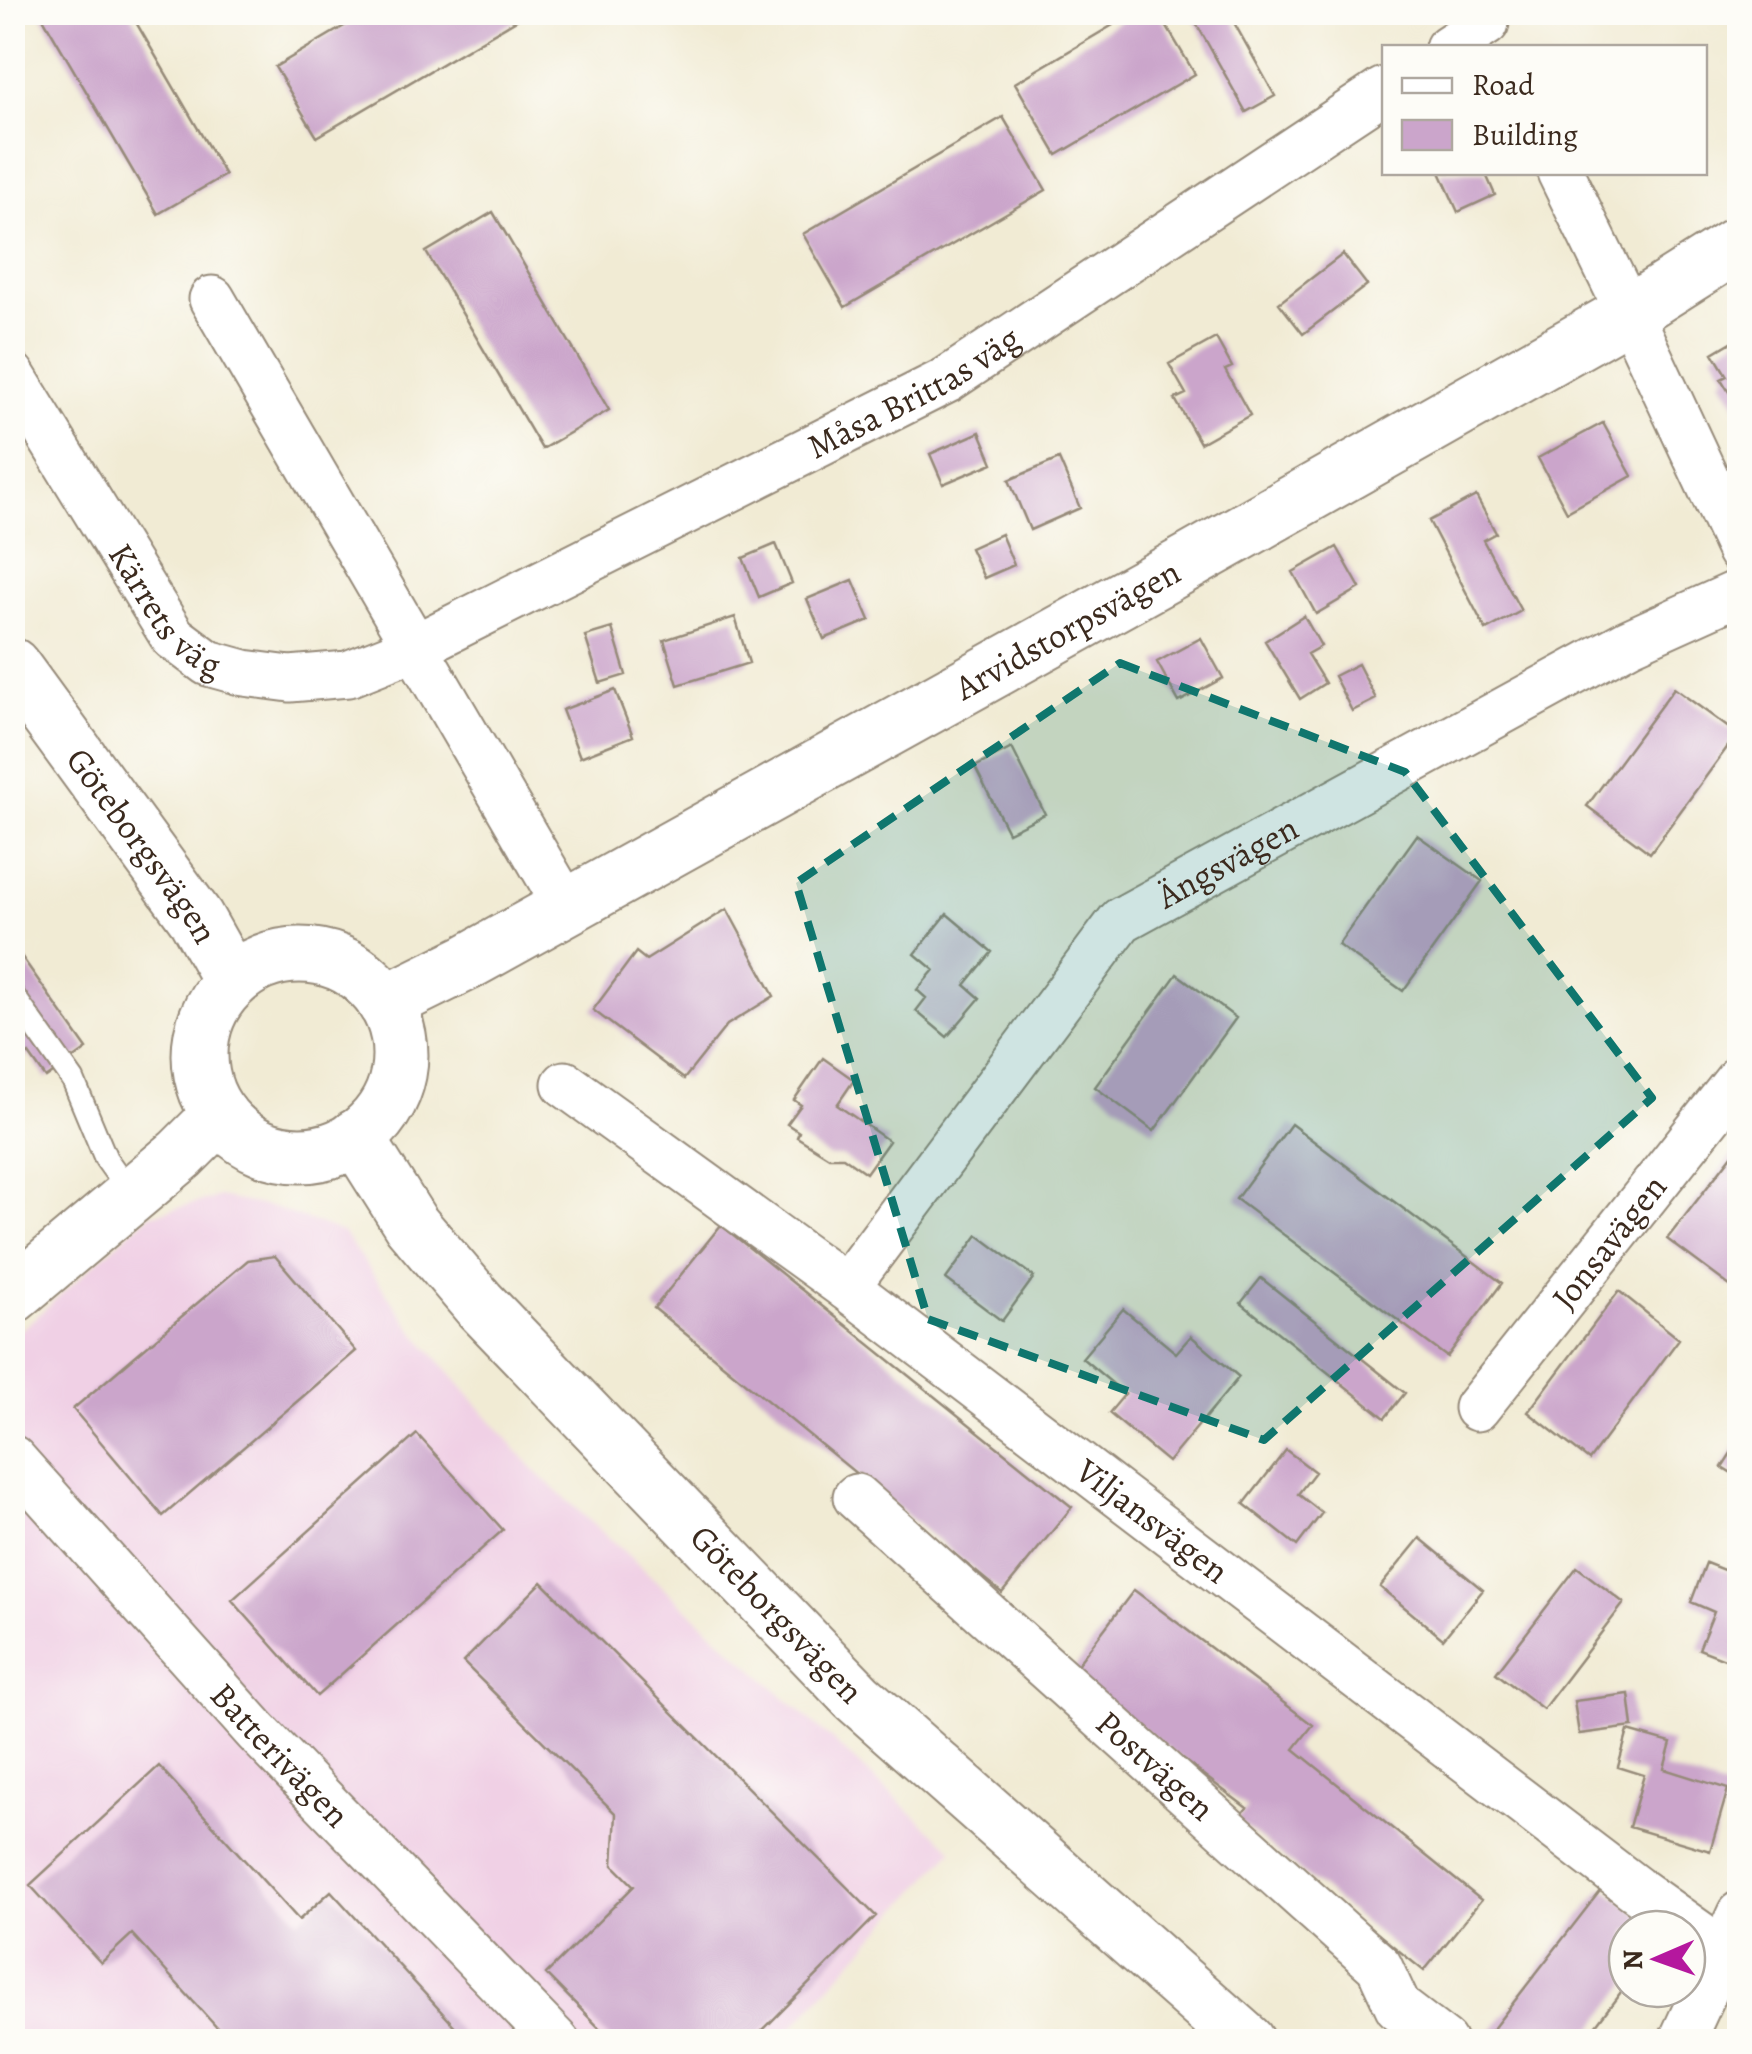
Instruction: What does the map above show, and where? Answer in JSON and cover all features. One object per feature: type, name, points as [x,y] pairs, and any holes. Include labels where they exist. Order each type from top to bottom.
[{"type":"main road","name":"Arvidstorpsvägen","points":[[385,1003],[466,963],[1189,562],[1629,313],[1740,243]]},
{"type":"main road","name":"Göteborgsvägen","points":[[12,666],[196,918],[232,982]]},
{"type":"main road","points":[[306,955],[346,966],[368,982],[385,1003],[397,1034],[399,1068],[380,1114],[356,1137],[322,1152],[284,1154],[248,1141],[220,1116],[204,1083],[200,1046],[210,1011],[232,982],[266,961],[306,955]]},
{"type":"main road","points":[[12,1296],[181,1154],[220,1116]]},
{"type":"main road","name":"Göteborgsvägen","points":[[356,1137],[411,1224],[478,1304],[857,1698],[1247,2042]]},
{"type":"street","points":[[1454,45],[1488,28]]},
{"type":"street","name":"Måsa Brittas väg","points":[[413,648],[947,380],[1382,91]]},
{"type":"street","points":[[1561,175],[1740,552]]},
{"type":"street","points":[[212,299],[566,906]]},
{"type":"street","name":"Kärrets väg","points":[[12,375],[173,637],[208,663],[244,674],[290,679],[348,674],[413,648]]},
{"type":"street","name":"Ängsvägen","points":[[846,1286],[1121,920],[1629,642],[1740,592]]},
{"type":"street","name":"Jonsavägen","points":[[1478,1408],[1740,1077]]},
{"type":"street","name":"Viljansvägen","points":[[565,1084],[846,1286],[1734,1943]]},
{"type":"street","name":"Batterivägen","points":[[12,1458],[256,1730],[558,2042]]},
{"type":"street","name":"Postvägen","points":[[856,1497],[1379,1966],[1398,2007],[1444,2042]]},
{"type":"street","points":[[1681,2042],[1734,1943]]},
{"type":"lane","points":[[12,994],[73,1080],[106,1158],[131,1194]]},
{"type":"highlighted area","points":[[1120,663],[1405,772],[1652,1098],[1264,1440],[928,1319],[796,883]]},
{"type":"shaded area","points":[[219,1197],[275,1208],[343,1233],[414,1331],[535,1471],[953,1850],[780,2041],[13,2041],[12,1338],[150,1215]]},
{"type":"building","points":[[49,12],[130,12],[225,175],[158,214],[42,16]]},
{"type":"building","points":[[368,12],[530,12],[317,137],[275,67]]},
{"type":"building","points":[[1135,12],[1158,12],[1195,74],[1057,155],[1015,83]]},
{"type":"building","points":[[1190,12],[1228,12],[1275,96],[1246,112]]},
{"type":"building","points":[[1003,117],[1046,190],[845,307],[803,234]]},
{"type":"building","points":[[1441,175],[1486,175],[1495,195],[1458,212]]},
{"type":"building","points":[[493,212],[609,410],[542,449],[426,252]]},
{"type":"building","points":[[1343,254],[1367,285],[1303,334],[1279,303]]},
{"type":"building","points":[[1740,337],[1740,410],[1721,379],[1727,376],[1713,353]]},
{"type":"building","points":[[1216,338],[1232,367],[1225,370],[1250,415],[1200,443],[1175,399],[1186,394],[1169,364]]},
{"type":"building","points":[[1603,423],[1632,476],[1567,512],[1538,458]]},
{"type":"building","points":[[980,432],[993,463],[943,484],[930,454]]},
{"type":"building","points":[[1059,459],[1080,508],[1030,530],[1009,480]]},
{"type":"building","points":[[1476,496],[1496,533],[1483,540],[1521,611],[1486,630],[1429,521]]},
{"type":"building","points":[[1001,534],[1014,565],[984,578],[970,548]]},
{"type":"building","points":[[776,544],[792,583],[759,597],[743,558]]},
{"type":"building","points":[[1337,547],[1360,588],[1316,614],[1293,572]]},
{"type":"building","points":[[853,580],[870,620],[824,639],[807,599]]},
{"type":"building","points":[[1304,616],[1321,646],[1307,654],[1325,683],[1300,699],[1265,641]]},
{"type":"building","points":[[735,617],[749,663],[678,685],[664,640]]},
{"type":"building","points":[[612,628],[626,675],[600,683],[585,636]]},
{"type":"building","points":[[1201,638],[1223,678],[1179,702],[1157,662]]},
{"type":"building","points":[[1358,664],[1376,699],[1352,711],[1334,676]]},
{"type":"building","points":[[1674,688],[1737,734],[1650,853],[1587,806]]},
{"type":"building","points":[[615,690],[633,736],[580,757],[562,710]]},
{"type":"building","points":[[1012,748],[1045,814],[1008,832],[975,767]]},
{"type":"building","points":[[1417,835],[1482,881],[1403,991],[1338,945]]},
{"type":"building","points":[[727,909],[774,996],[727,1025],[684,1079],[593,1010],[636,952],[646,960]]},
{"type":"building","points":[[947,914],[992,952],[965,985],[980,998],[947,1037],[916,1011],[926,998],[917,990],[934,970],[915,954]]},
{"type":"building","points":[[12,943],[87,1049],[46,1078],[29,1054],[12,1065]]},
{"type":"building","points":[[1177,974],[1236,1018],[1154,1131],[1095,1087]]},
{"type":"building","points":[[823,1058],[854,1080],[837,1105],[889,1141],[866,1173],[843,1157],[829,1157],[797,1137],[799,1132],[787,1124],[801,1105],[794,1100]]},
{"type":"building","points":[[1291,1124],[1502,1283],[1447,1357],[1236,1199]]},
{"type":"building","points":[[1740,1145],[1740,1273],[1730,1286],[1667,1239]]},
{"type":"building","points":[[721,1225],[1072,1507],[1002,1593],[654,1308]]},
{"type":"building","points":[[978,1235],[1034,1277],[1002,1321],[946,1279]]},
{"type":"building","points":[[275,1256],[356,1351],[163,1516],[73,1409],[248,1260]]},
{"type":"building","points":[[1261,1278],[1405,1393],[1385,1418],[1241,1303]]},
{"type":"building","points":[[1619,1291],[1679,1339],[1589,1460],[1528,1412]]},
{"type":"building","points":[[1123,1309],[1176,1353],[1191,1336],[1239,1377],[1168,1462],[1109,1413],[1125,1394],[1082,1358]]},
{"type":"building","points":[[417,1434],[503,1530],[317,1696],[232,1600]]},
{"type":"building","points":[[1740,1439],[1740,1478],[1722,1467]]},
{"type":"building","points":[[1286,1450],[1315,1472],[1298,1494],[1322,1513],[1297,1546],[1244,1504]]},
{"type":"building","points":[[1420,1538],[1483,1590],[1443,1639],[1380,1587]]},
{"type":"building","points":[[1739,1554],[1740,1665],[1699,1649],[1714,1612],[1691,1602],[1706,1563],[1731,1573]]},
{"type":"building","points":[[1577,1567],[1624,1603],[1543,1709],[1496,1673]]},
{"type":"building","points":[[542,1582],[876,1916],[751,2042],[613,2042],[546,1974],[634,1886],[613,1865],[616,1814],[463,1662]]},
{"type":"building","points":[[1134,1590],[1313,1725],[1294,1749],[1481,1900],[1424,1971],[1237,1820],[1247,1808],[1070,1674]]},
{"type":"building","points":[[1629,1694],[1633,1727],[1579,1734],[1574,1701]]},
{"type":"building","points":[[1628,1731],[1671,1743],[1664,1769],[1728,1789],[1710,1851],[1629,1827],[1644,1775],[1618,1767]]},
{"type":"building","points":[[159,1766],[299,1920],[331,1891],[469,2042],[403,2042],[392,2030],[379,2042],[230,2042],[132,1934],[101,1963],[30,1885]]},
{"type":"building","points":[[1603,1887],[1631,1909],[1607,1909],[1608,2009],[1583,2042],[1499,2042],[1489,2034]]}]
